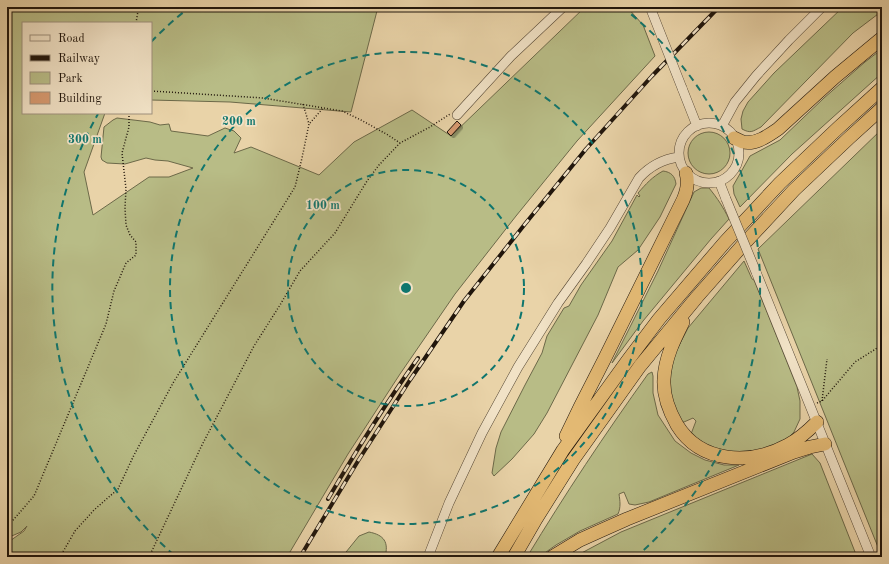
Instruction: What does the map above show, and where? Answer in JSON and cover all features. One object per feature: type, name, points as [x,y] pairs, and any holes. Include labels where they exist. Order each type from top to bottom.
[{"type":"highway","points":[[734,138],[748,143],[770,134],[882,38]]},
{"type":"highway","points":[[498,557],[545,478],[568,444],[628,360],[669,307],[725,242],[780,183],[882,88]]},
{"type":"highway","points":[[514,557],[536,519],[578,454],[640,366],[697,297],[794,190],[882,108]]},
{"type":"highway","points":[[545,478],[683,200],[688,185],[686,173]]},
{"type":"highway","points":[[697,297],[671,345],[667,358],[664,380],[664,391],[670,410],[680,429],[687,437],[702,449],[710,453],[727,457],[748,457],[764,454],[789,444],[808,431],[817,422]]},
{"type":"highway","points":[[552,557],[580,540],[627,519],[794,452],[825,444]]},
{"type":"street","points":[[455,113],[511,56],[563,7]]},
{"type":"street","points":[[650,7],[697,126]]},
{"type":"street","points":[[722,126],[736,102],[756,76],[822,7]]},
{"type":"street","points":[[707,123],[722,126],[731,133],[738,148],[738,160],[736,166],[729,175],[719,181],[710,183],[702,182],[693,178],[686,173],[679,157],[680,144],[683,138],[697,126],[707,123]]},
{"type":"street","points":[[428,557],[449,503],[482,433],[518,367],[558,303],[610,228],[639,178],[659,162],[679,157]]},
{"type":"street","points":[[719,181],[871,557]]},
{"type":"path","points":[[136,22],[140,7]]},
{"type":"path","points":[[152,91],[263,98],[342,111],[388,135],[400,143]]},
{"type":"path","points":[[60,557],[75,531],[94,510],[118,489],[134,455],[173,383],[295,187],[309,124],[303,104]]},
{"type":"path","points":[[309,124],[323,108]]},
{"type":"path","points":[[149,557],[202,445],[254,346],[300,271],[335,233],[367,181],[379,165],[400,143],[455,113]]},
{"type":"path","points":[[7,527],[34,496],[106,324],[114,291],[126,263],[136,255],[136,242],[130,235],[126,224],[125,208],[126,189],[122,153],[129,127],[128,114]]},
{"type":"path","points":[[827,359],[822,401],[855,362],[882,345]]},
{"type":"green space","points":[[7,7],[378,7],[351,112],[230,102],[152,100],[152,22],[22,22],[22,114],[105,114],[84,172],[93,215],[149,177],[169,177],[193,168],[168,161],[146,158],[125,164],[107,163],[102,160],[104,127],[117,118],[150,122],[160,125],[169,124],[171,131],[208,136],[225,128],[234,131],[241,138],[234,153],[251,147],[319,175],[354,142],[412,110],[451,136],[585,7],[627,7],[643,25],[655,56],[577,141],[455,294],[400,374],[348,454],[287,557],[7,557],[7,543],[24,531],[27,526],[21,532],[7,538]]},
{"type":"green space","points":[[843,7],[882,7],[882,11],[853,33],[761,127],[750,132],[742,129],[741,119],[748,102],[774,73]]},
{"type":"green space","points":[[882,49],[882,73],[792,154],[740,207],[734,194],[733,186],[750,156],[780,140],[824,98]]},
{"type":"green space","points":[[882,129],[882,557],[758,249]]},
{"type":"green space","points":[[709,132],[724,138],[730,153],[724,168],[709,174],[694,168],[688,153],[694,138]]},
{"type":"green space","points":[[663,171],[672,175],[676,184],[660,217],[638,250],[618,267],[598,315],[547,413],[534,434],[512,459],[494,476],[492,473],[496,448],[501,432],[542,353],[547,336],[564,308],[569,306],[581,285],[612,241],[637,195],[639,197],[640,196],[638,193],[652,178]]},
{"type":"green space","points":[[701,188],[709,188],[729,219],[643,321],[612,363],[658,271],[694,192]]},
{"type":"green space","points":[[744,261],[752,279],[754,280],[797,387],[800,401],[800,419],[794,432],[786,440],[769,448],[745,454],[714,450],[691,434],[696,421],[693,418],[684,422],[680,421],[669,397],[673,357],[688,328]]},
{"type":"green space","points":[[652,372],[653,393],[658,415],[675,441],[691,453],[705,460],[724,465],[739,465],[649,502],[635,505],[629,504],[624,492],[619,494],[620,506],[618,514],[580,531],[539,557],[527,557],[601,442],[648,374]]},
{"type":"green space","points":[[812,454],[820,463],[857,557],[574,557],[621,532]]},
{"type":"green space","points":[[369,532],[382,537],[386,543],[385,557],[342,557],[359,536]]},
{"type":"building","points":[[457,121],[461,125],[451,136],[447,132]]},
{"type":"railway","points":[[300,557],[358,461],[410,380],[464,301],[586,149],[652,76],[719,7]]},
{"type":"railway","points":[[328,499],[394,392],[418,358]]}]
